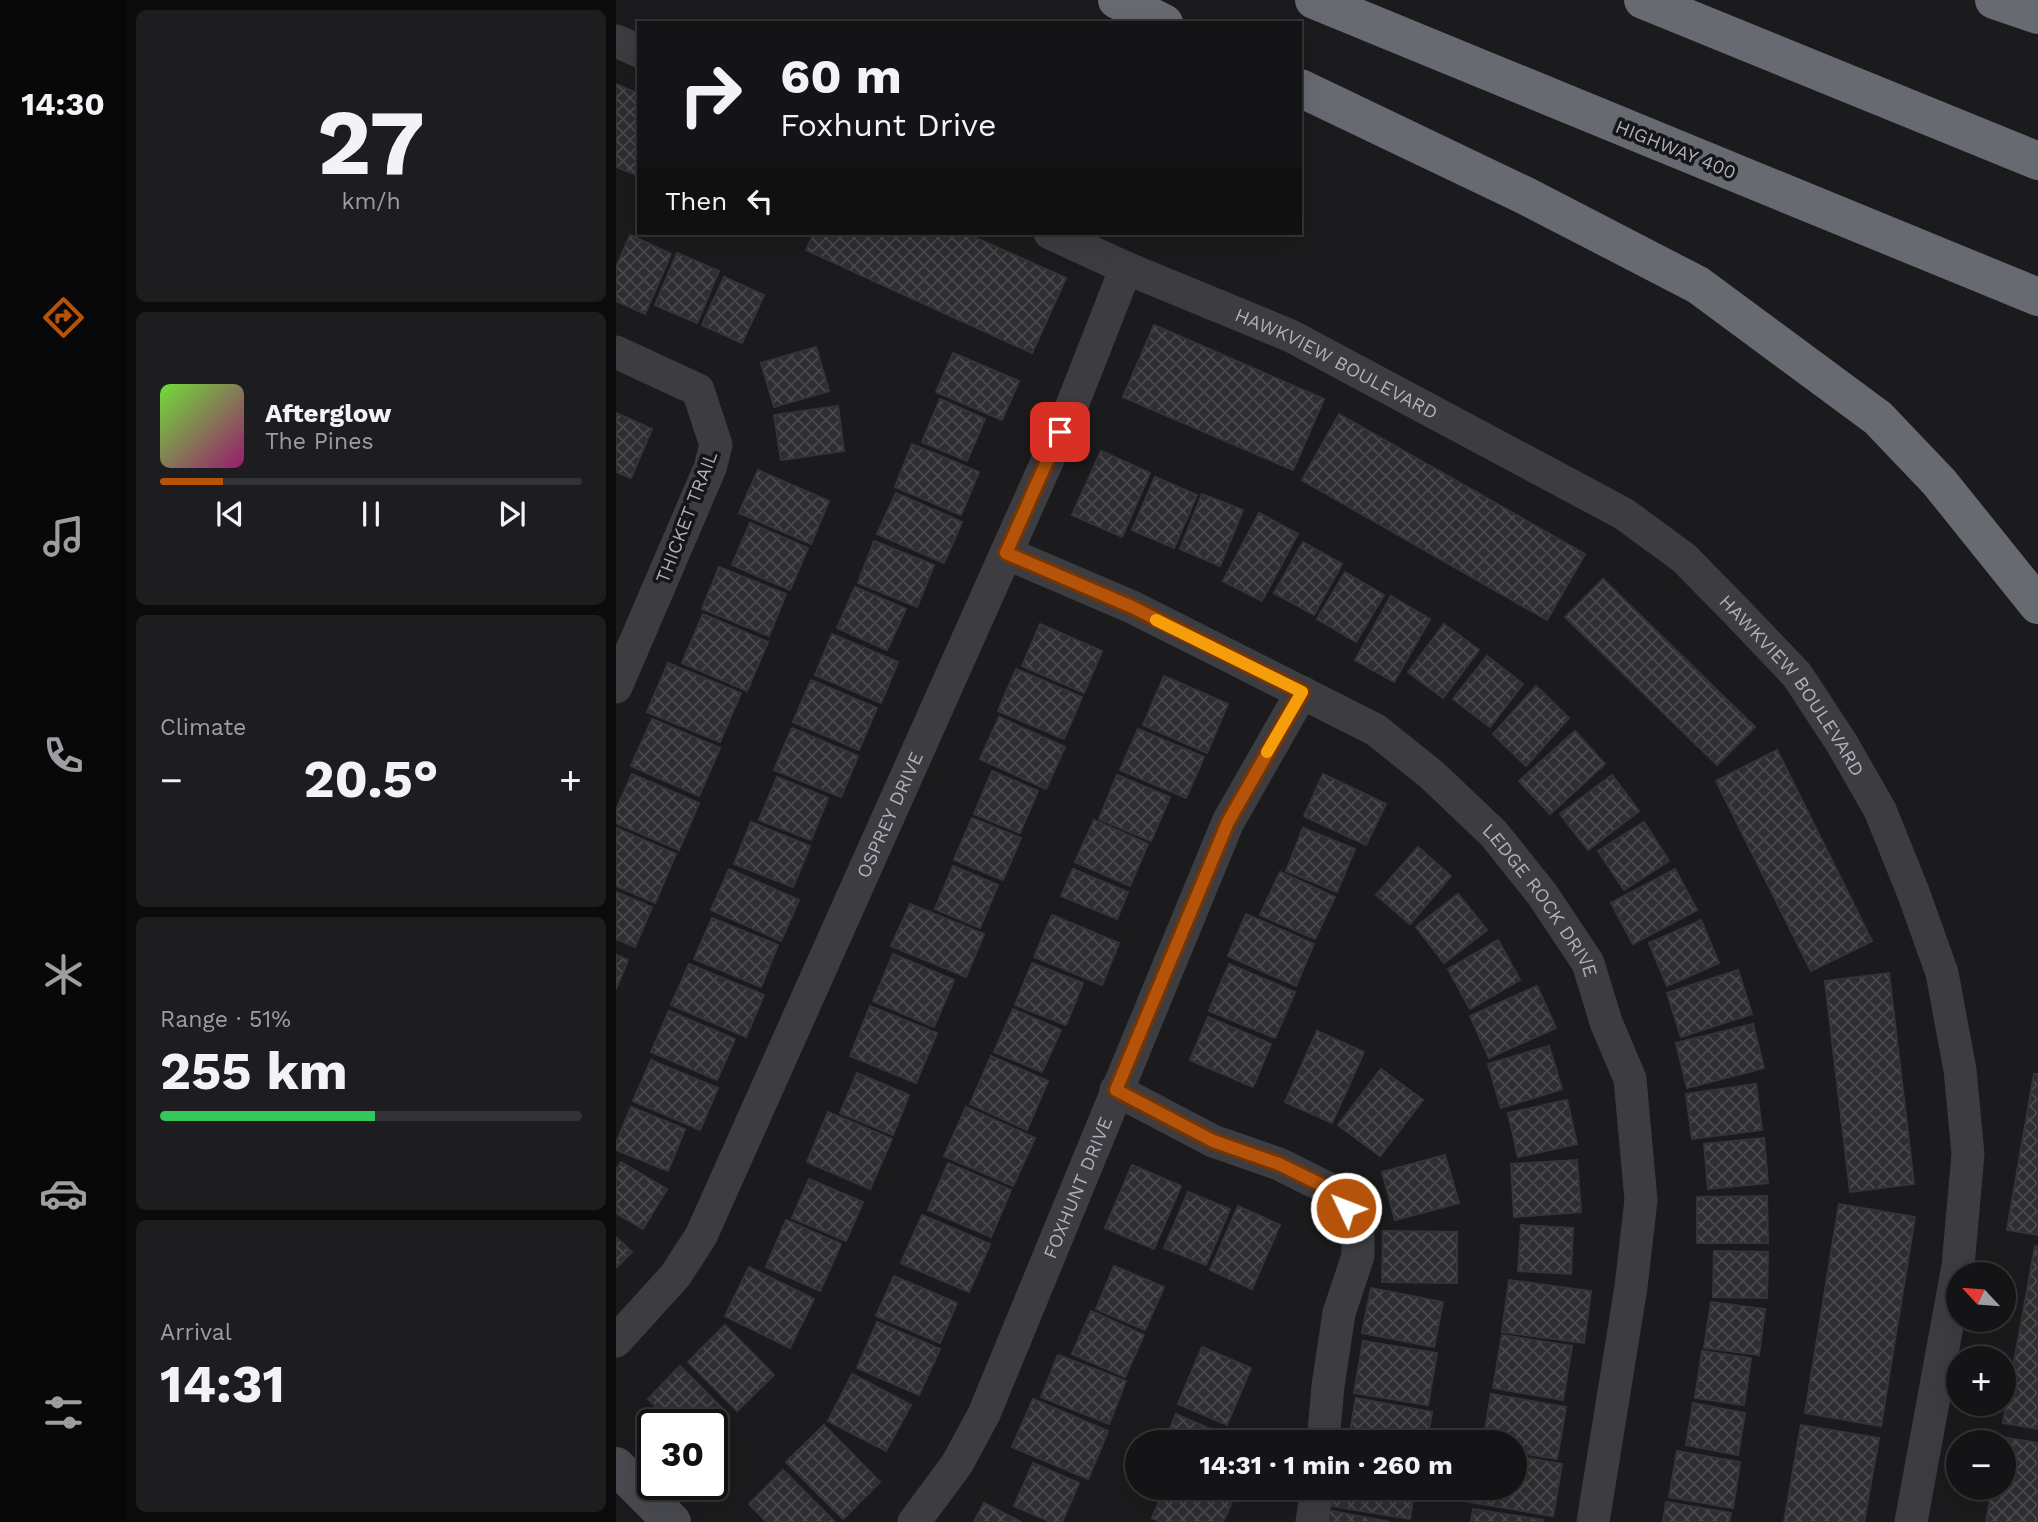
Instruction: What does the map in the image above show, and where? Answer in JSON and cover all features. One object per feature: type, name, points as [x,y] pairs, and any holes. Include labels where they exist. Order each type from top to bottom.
[{"type":"highway","points":[[1117,0],[1160,21]]},
{"type":"highway","name":"HIGHWAY 400","points":[[1314,0],[2038,297]]},
{"type":"highway","points":[[1643,0],[2038,161]]},
{"type":"highway","points":[[1994,0],[2038,15]]},
{"type":"highway","points":[[1302,89],[1524,195],[1698,285],[1878,418],[1940,482],[2038,605]]},
{"type":"street","points":[[616,41],[637,50]]},
{"type":"street","name":"HAWKVIEW BOULEVARD","points":[[1054,235],[1126,268],[1291,336],[1624,514],[1685,558],[1797,675],[1841,742],[1880,810],[1942,973],[1960,1070],[1968,1154],[1958,1266],[1911,1522]]},
{"type":"street","name":"OSPREY DRIVE","points":[[616,1341],[676,1276],[701,1236],[1071,408],[1126,268]]},
{"type":"street","name":"THICKET TRAIL","points":[[616,352],[698,390],[716,445],[710,468],[616,687]]},
{"type":"street","name":"LEDGE ROCK DRIVE","points":[[1006,553],[1132,607],[1376,730],[1432,775],[1493,834],[1542,894],[1588,963],[1606,1022],[1630,1079],[1641,1200],[1632,1287],[1593,1522]]},
{"type":"street","name":"FOXHUNT DRIVE","points":[[914,1522],[957,1464],[984,1414],[1228,822],[1302,692]]},
{"type":"street","points":[[1116,1090],[1213,1141],[1279,1164],[1334,1191],[1358,1225],[1357,1256],[1337,1326],[1324,1430]]},
{"type":"street","points":[[616,1466],[672,1522]]},
{"type":"street","points":[[1312,1522],[1315,1500]]},
{"type":"building","points":[[616,84],[637,93],[637,175],[616,167]]},
{"type":"building","points":[[630,235],[671,254],[645,314],[616,301],[616,267]]},
{"type":"building","points":[[813,235],[969,235],[1066,278],[1032,353],[806,250]]},
{"type":"building","points":[[677,253],[719,271],[697,323],[655,305]]},
{"type":"building","points":[[724,277],[764,295],[742,343],[702,325]]},
{"type":"building","points":[[1154,325],[1324,399],[1293,470],[1123,397]]},
{"type":"building","points":[[816,347],[829,391],[774,407],[761,363]]},
{"type":"building","points":[[953,353],[1019,381],[1002,420],[936,392]]},
{"type":"building","points":[[940,399],[985,419],[967,461],[922,442]]},
{"type":"building","points":[[838,406],[844,451],[781,460],[774,415]]},
{"type":"building","points":[[616,413],[652,429],[631,478],[616,472]]},
{"type":"building","points":[[1339,414],[1585,554],[1547,620],[1302,480]]},
{"type":"building","points":[[912,444],[979,472],[961,515],[895,487]]},
{"type":"building","points":[[1101,451],[1150,473],[1122,537],[1072,515]]},
{"type":"building","points":[[758,470],[829,501],[811,544],[739,513]]},
{"type":"building","points":[[1155,477],[1197,495],[1174,548],[1132,530]]},
{"type":"building","points":[[896,493],[962,522],[944,563],[877,534]]},
{"type":"building","points":[[1202,494],[1243,510],[1220,566],[1180,549]]},
{"type":"building","points":[[1259,513],[1298,534],[1262,601],[1223,581]]},
{"type":"building","points":[[750,523],[808,548],[790,590],[732,565]]},
{"type":"building","points":[[874,541],[934,565],[917,607],[858,583]]},
{"type":"building","points":[[1303,542],[1342,564],[1314,615],[1274,593]]},
{"type":"building","points":[[719,567],[786,594],[769,636],[702,609]]},
{"type":"building","points":[[1345,572],[1384,595],[1356,642],[1317,619]]},
{"type":"building","points":[[1603,579],[1755,727],[1717,765],[1565,617]]},
{"type":"building","points":[[855,587],[906,609],[887,650],[837,628]]},
{"type":"building","points":[[1391,596],[1430,619],[1394,682],[1355,660]]},
{"type":"building","points":[[703,614],[768,642],[747,691],[682,663]]},
{"type":"building","points":[[1040,624],[1102,651],[1084,693],[1022,666]]},
{"type":"building","points":[[1444,624],[1479,650],[1443,698],[1408,672]]},
{"type":"building","points":[[832,634],[898,662],[881,703],[815,675]]},
{"type":"building","points":[[1487,656],[1523,684],[1490,727],[1453,699]]},
{"type":"building","points":[[668,663],[741,693],[720,742],[647,712]]},
{"type":"building","points":[[1016,669],[1082,697],[1064,739],[998,711]]},
{"type":"building","points":[[1164,676],[1228,704],[1207,753],[1143,725]]},
{"type":"building","points":[[811,680],[877,708],[859,750],[793,722]]},
{"type":"building","points":[[1536,686],[1569,718],[1526,766],[1493,734]]},
{"type":"building","points":[[999,717],[1065,747],[1046,789],[980,759]]},
{"type":"building","points":[[652,719],[720,748],[699,796],[631,766]]},
{"type":"building","points":[[792,728],[858,756],[841,797],[774,770]]},
{"type":"building","points":[[1138,729],[1204,757],[1186,798],[1120,770]]},
{"type":"building","points":[[1575,731],[1605,764],[1550,814],[1519,781]]},
{"type":"building","points":[[1777,750],[1872,941],[1811,971],[1716,781]]},
{"type":"building","points":[[992,771],[1038,791],[1020,833],[974,814]]},
{"type":"building","points":[[632,774],[699,803],[679,850],[616,823],[616,810]]},
{"type":"building","points":[[1323,774],[1386,804],[1366,845],[1304,816]]},
{"type":"building","points":[[1117,775],[1170,797],[1151,841],[1099,819]]},
{"type":"building","points":[[1612,775],[1639,811],[1588,850],[1560,814]]},
{"type":"building","points":[[777,777],[828,798],[811,840],[759,820]]},
{"type":"building","points":[[972,818],[1021,838],[1003,880],[954,860]]},
{"type":"building","points":[[1094,820],[1148,844],[1130,886],[1075,862]]},
{"type":"building","points":[[751,822],[810,846],[793,887],[734,864]]},
{"type":"building","points":[[1644,822],[1669,861],[1624,890],[1598,851]]},
{"type":"building","points":[[616,828],[676,854],[655,903],[616,886]]},
{"type":"building","points":[[1303,828],[1355,849],[1337,892],[1286,871]]},
{"type":"building","points":[[1418,847],[1451,876],[1410,924],[1376,895]]},
{"type":"building","points":[[953,866],[998,885],[980,928],[935,909]]},
{"type":"building","points":[[729,869],[799,900],[781,941],[711,910]]},
{"type":"building","points":[[1073,869],[1128,892],[1117,919],[1061,896]]},
{"type":"building","points":[[1675,869],[1697,910],[1633,944],[1611,903]]},
{"type":"building","points":[[1280,872],[1335,897],[1315,939],[1260,915]]},
{"type":"building","points":[[616,892],[652,907],[635,947],[616,939]]},
{"type":"building","points":[[1458,894],[1487,930],[1444,963],[1416,927]]},
{"type":"building","points":[[910,904],[984,934],[966,977],[891,946]]},
{"type":"building","points":[[1246,914],[1314,944],[1296,986],[1228,956]]},
{"type":"building","points":[[1052,915],[1119,943],[1102,985],[1034,957]]},
{"type":"building","points":[[712,918],[778,945],[761,987],[694,959]]},
{"type":"building","points":[[1701,920],[1719,963],[1667,986],[1649,943]]},
{"type":"building","points":[[1498,940],[1520,980],[1470,1009],[1448,969]]},
{"type":"building","points":[[893,954],[954,980],[934,1027],[873,1001]]},
{"type":"building","points":[[616,955],[628,960],[616,989]]},
{"type":"building","points":[[1032,963],[1083,983],[1066,1025],[1015,1005]]},
{"type":"building","points":[[689,964],[764,995],[746,1037],[671,1005]]},
{"type":"building","points":[[1229,964],[1295,992],[1275,1038],[1209,1011]]},
{"type":"building","points":[[1738,970],[1752,1014],[1681,1037],[1667,993]]},
{"type":"building","points":[[1889,973],[1914,1184],[1850,1192],[1825,981]]},
{"type":"building","points":[[1537,986],[1556,1028],[1489,1058],[1470,1016]]},
{"type":"building","points":[[870,1006],[937,1033],[916,1083],[850,1056]]},
{"type":"building","points":[[1013,1009],[1061,1030],[1042,1072],[994,1052]]},
{"type":"building","points":[[669,1011],[735,1039],[717,1080],[651,1052]]},
{"type":"building","points":[[1208,1017],[1271,1044],[1253,1087],[1190,1060]]},
{"type":"building","points":[[1753,1024],[1764,1068],[1687,1088],[1676,1043]]},
{"type":"building","points":[[1317,1031],[1364,1052],[1332,1123],[1285,1102]]},
{"type":"building","points":[[1549,1046],[1562,1089],[1501,1108],[1488,1064]]},
{"type":"building","points":[[991,1056],[1048,1081],[1027,1130],[970,1104]]},
{"type":"building","points":[[651,1060],[718,1088],[700,1130],[633,1101]]},
{"type":"building","points":[[1381,1069],[1423,1100],[1380,1156],[1338,1125]]},
{"type":"building","points":[[857,1073],[909,1095],[893,1135],[840,1113]]},
{"type":"building","points":[[2034,1074],[2038,1074],[2038,1235],[2007,1230]]},
{"type":"building","points":[[1756,1084],[1762,1130],[1692,1139],[1686,1094]]},
{"type":"building","points":[[1567,1100],[1577,1144],[1518,1157],[1508,1113]]},
{"type":"building","points":[[631,1107],[685,1129],[668,1171],[616,1150],[616,1143]]},
{"type":"building","points":[[966,1107],[1035,1138],[1013,1186],[944,1156]]},
{"type":"building","points":[[828,1112],[892,1139],[870,1189],[807,1162]]},
{"type":"building","points":[[1764,1138],[1768,1183],[1708,1189],[1704,1144]]},
{"type":"building","points":[[1445,1155],[1459,1203],[1395,1220],[1382,1172]]},
{"type":"building","points":[[1577,1160],[1581,1212],[1514,1217],[1511,1164]]},
{"type":"building","points":[[621,1162],[667,1189],[643,1229],[616,1213],[616,1170]]},
{"type":"building","points":[[948,1163],[1011,1190],[991,1237],[928,1210]]},
{"type":"building","points":[[1132,1165],[1181,1186],[1154,1249],[1105,1228]]},
{"type":"building","points":[[809,1179],[863,1202],[846,1241],[792,1218]]},
{"type":"building","points":[[1188,1192],[1230,1209],[1206,1265],[1164,1248]]},
{"type":"building","points":[[1767,1196],[1768,1243],[1697,1243],[1697,1197]]},
{"type":"building","points":[[1839,1204],[1915,1217],[1881,1426],[1805,1413]]},
{"type":"building","points":[[1238,1206],[1280,1225],[1252,1289],[1210,1270]]},
{"type":"building","points":[[922,1215],[990,1244],[969,1292],[901,1263]]},
{"type":"building","points":[[786,1220],[841,1244],[820,1291],[766,1267]]},
{"type":"building","points":[[1521,1225],[1573,1228],[1571,1274],[1518,1271]]},
{"type":"building","points":[[1383,1231],[1457,1232],[1457,1283],[1382,1282]]},
{"type":"building","points":[[616,1237],[632,1252],[616,1268]]},
{"type":"building","points":[[2035,1246],[2038,1247],[2038,1429],[2003,1423],[2004,1416],[2016,1416],[2016,1351]]},
{"type":"building","points":[[1714,1251],[1768,1252],[1767,1298],[1713,1297]]},
{"type":"building","points":[[1114,1266],[1164,1287],[1145,1330],[1096,1309]]},
{"type":"building","points":[[749,1267],[814,1299],[790,1348],[725,1316]]},
{"type":"building","points":[[894,1276],[957,1303],[940,1343],[876,1316]]},
{"type":"building","points":[[1509,1280],[1591,1291],[1584,1343],[1502,1332]]},
{"type":"building","points":[[1371,1288],[1443,1302],[1434,1347],[1362,1333]]},
{"type":"building","points":[[1711,1302],[1765,1309],[1759,1355],[1704,1348]]},
{"type":"building","points":[[1091,1311],[1144,1335],[1125,1377],[1072,1354]]},
{"type":"building","points":[[877,1322],[940,1349],[919,1395],[857,1368]]},
{"type":"building","points":[[725,1325],[774,1375],[737,1411],[688,1362]]},
{"type":"building","points":[[1502,1335],[1572,1346],[1563,1400],[1493,1388]]},
{"type":"building","points":[[1363,1341],[1437,1353],[1428,1405],[1354,1393]]},
{"type":"building","points":[[1202,1347],[1251,1368],[1227,1425],[1178,1404]]},
{"type":"building","points":[[1702,1351],[1751,1358],[1744,1405],[1695,1398]]},
{"type":"building","points":[[1058,1355],[1126,1381],[1109,1424],[1041,1397]]},
{"type":"building","points":[[680,1366],[723,1409],[658,1409],[648,1399]]},
{"type":"building","points":[[852,1374],[911,1405],[886,1451],[828,1421]]},
{"type":"building","points":[[1491,1394],[1566,1407],[1557,1459],[1527,1454],[1527,1430],[1485,1430]]},
{"type":"building","points":[[1356,1398],[1432,1412],[1429,1430],[1350,1430]]},
{"type":"building","points":[[1033,1399],[1108,1431],[1088,1479],[1012,1447]]},
{"type":"building","points":[[1693,1403],[1745,1413],[1738,1455],[1686,1445]]},
{"type":"building","points":[[1176,1414],[1213,1430],[1169,1430]]},
{"type":"building","points":[[824,1425],[880,1482],[843,1519],[786,1462]]},
{"type":"building","points":[[1801,1425],[1879,1438],[1864,1522],[1784,1522]]},
{"type":"building","points":[[2016,1439],[2038,1443],[2038,1522],[1986,1522],[1990,1500],[2016,1500]]},
{"type":"building","points":[[1677,1451],[1740,1462],[1733,1508],[1669,1497]]},
{"type":"building","points":[[1527,1458],[1562,1464],[1553,1516],[1469,1502],[1527,1500]]},
{"type":"building","points":[[1033,1463],[1079,1483],[1062,1522],[1051,1522],[1014,1506]]},
{"type":"building","points":[[783,1470],[835,1522],[767,1522],[749,1504]]},
{"type":"building","points":[[1160,1500],[1233,1500],[1223,1522],[1161,1522],[1152,1518]]},
{"type":"building","points":[[1332,1500],[1413,1500],[1410,1519],[1331,1506]]},
{"type":"building","points":[[1666,1502],[1731,1513],[1729,1522],[1663,1522]]},
{"type":"building","points":[[984,1503],[1021,1522],[974,1522]]},
{"type":"building","points":[[1473,1509],[1543,1520],[1471,1522]]},
{"type":"building","points":[[1327,1510],[1390,1522],[1325,1522]]},
{"type":"slow traffic","points":[[1156,620],[1302,692],[1267,752]]},
{"type":"route","points":[[1060,432],[1006,553],[1132,607],[1302,692],[1228,822],[1116,1090],[1213,1141],[1279,1164],[1334,1191],[1346,1208]]}]
